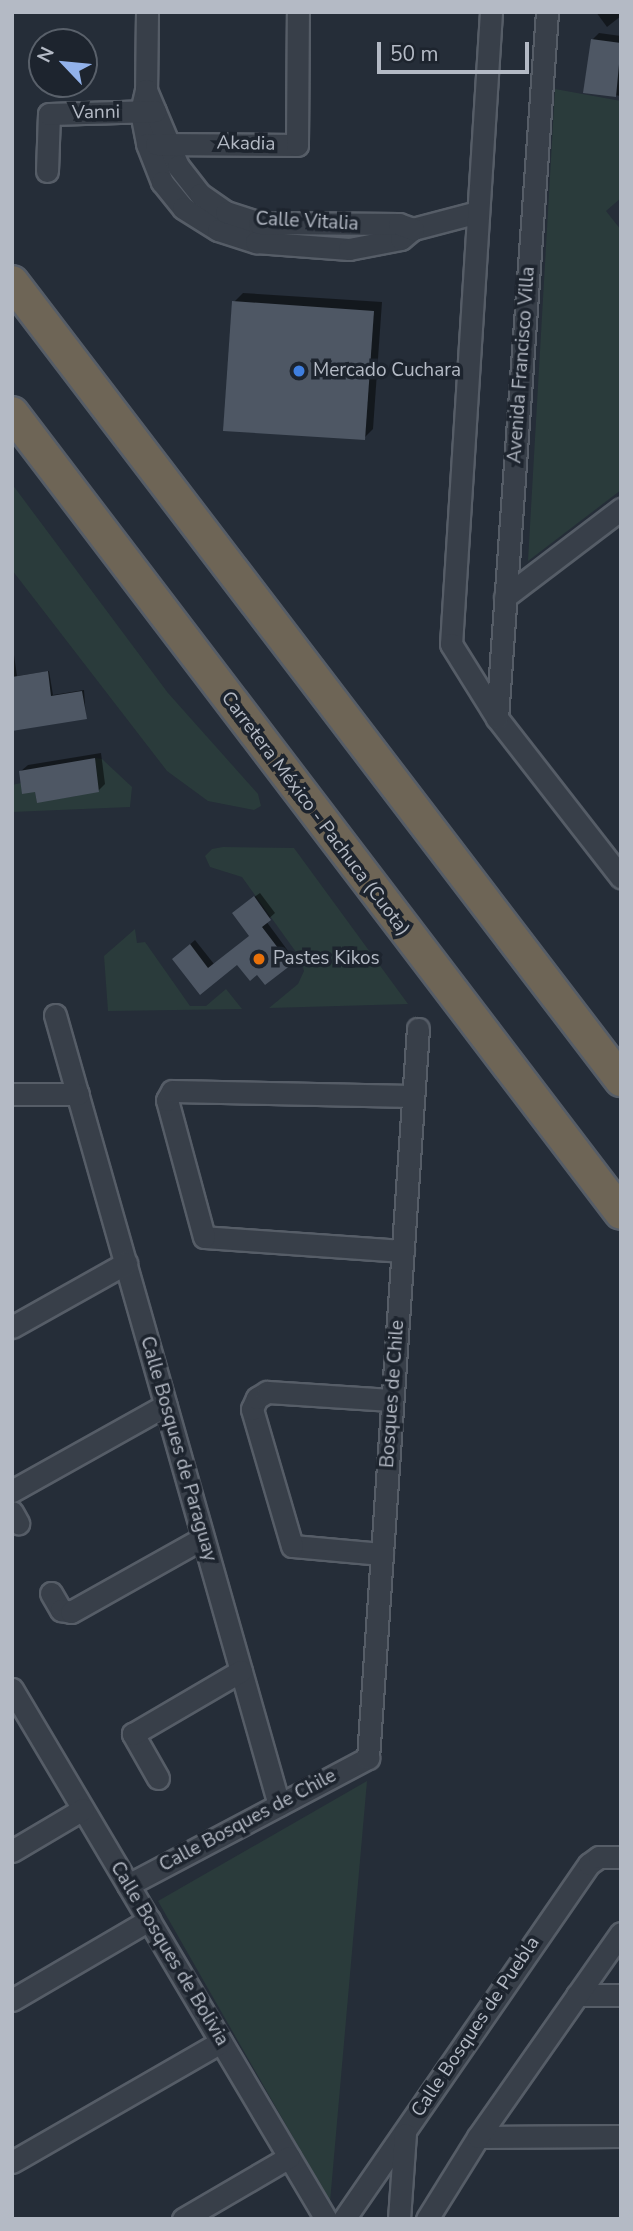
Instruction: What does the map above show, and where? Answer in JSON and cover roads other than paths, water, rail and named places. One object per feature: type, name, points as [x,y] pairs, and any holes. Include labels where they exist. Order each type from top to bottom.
[{"type":"highway","points":[[12,282],[621,1080]]},
{"type":"highway","name":"Carretera México - Pachuca (Cuota)","points":[[12,413],[621,1213]]},
{"type":"street","name":"Calle Vitalia","points":[[147,12],[146,90],[162,182],[183,208],[218,230],[257,233],[349,249],[401,239],[413,229],[478,212]]},
{"type":"street","name":"Akadia","points":[[156,144],[297,145],[298,12]]},
{"type":"street","points":[[491,12],[451,644],[496,718],[621,877]]},
{"type":"street","name":"Avenida Francisco Villa","points":[[496,718],[547,12]]},
{"type":"street","name":"Vanni","points":[[47,170],[49,114],[149,111]]},
{"type":"street","points":[[505,597],[621,509]]},
{"type":"street","name":"Calle Bosques de Paraguay","points":[[55,1014],[279,1805]]},
{"type":"street","name":"Bosques de Chile","points":[[368,1758],[418,1029]]},
{"type":"street","points":[[403,1251],[204,1237],[167,1100],[172,1091],[413,1096]]},
{"type":"street","points":[[12,1094],[78,1094]]},
{"type":"street","points":[[12,1327],[126,1263]]},
{"type":"street","points":[[382,1554],[292,1546],[252,1409],[267,1392],[392,1401]]},
{"type":"street","points":[[12,1491],[166,1405]]},
{"type":"street","points":[[51,1593],[61,1610],[71,1612],[203,1538]]},
{"type":"street","points":[[158,1778],[133,1734],[241,1671]]},
{"type":"street","name":"Calle Bosques de Bolivia","points":[[12,1689],[326,2219]]},
{"type":"street","name":"Calle Bosques de Chile","points":[[128,1885],[368,1758]]},
{"type":"street","points":[[12,1851],[83,1809]]},
{"type":"street","name":"Calle Bosques de Puebla","points":[[344,2219],[589,1864],[599,1857],[621,1857]]},
{"type":"street","points":[[12,2000],[149,1920]]},
{"type":"street","points":[[427,2219],[478,2137],[621,1933]]},
{"type":"street","points":[[577,1995],[621,1995]]},
{"type":"street","points":[[12,2162],[221,2042]]},
{"type":"street","points":[[399,2219],[405,2131]]},
{"type":"street","points":[[478,2137],[621,2136]]},
{"type":"street","points":[[183,2219],[289,2157]]},
{"type":"place","name":"Mercado Cuchara","points":[[299,371]]},
{"type":"place","name":"Pastes Kikos","points":[[259,959]]}]
